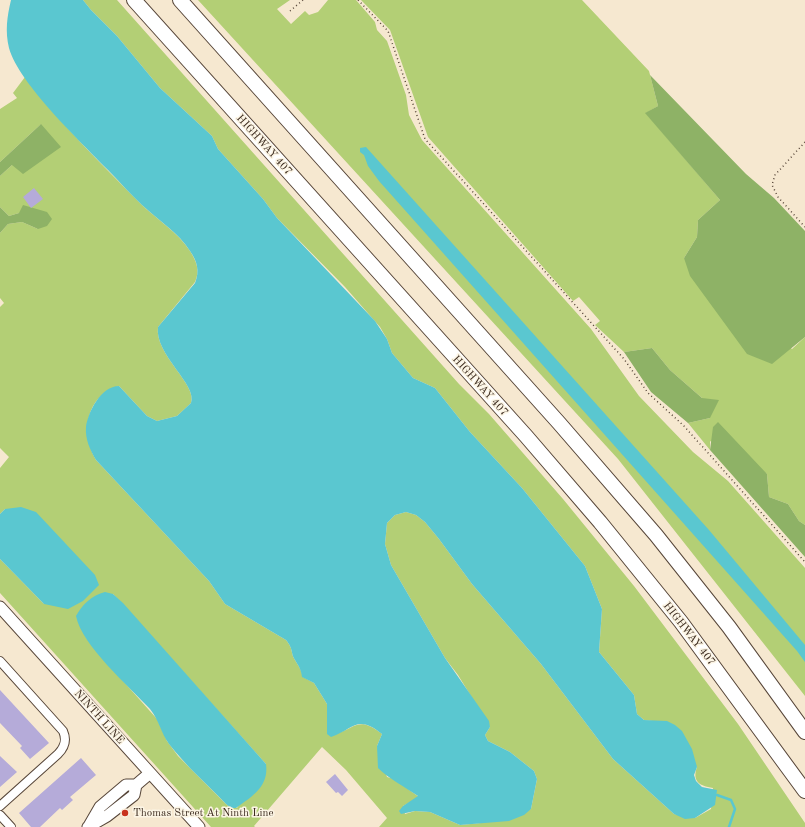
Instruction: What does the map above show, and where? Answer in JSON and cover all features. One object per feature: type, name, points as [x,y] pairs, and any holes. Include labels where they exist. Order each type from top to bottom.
[{"type":"highway","name":"HIGHWAY 407","points":[[134,0],[520,430],[600,522],[681,622],[805,791]]},
{"type":"highway","points":[[180,0],[559,423],[646,524],[729,627],[805,732]]},
{"type":"main road","name":"NINTH LINE","points":[[0,607],[199,827]]},
{"type":"main road","points":[[88,827],[100,807],[126,785],[136,786],[150,773]]},
{"type":"street","points":[[0,661],[62,731],[65,741],[62,750],[0,806]]},
{"type":"street","points":[[0,815],[11,827]]},
{"type":"path","points":[[290,11],[303,0]]},
{"type":"path","points":[[358,0],[388,31],[425,139],[624,359],[648,393],[684,426],[805,562]]},
{"type":"path","points":[[805,142],[775,175],[772,185],[778,197],[805,227]]},
{"type":"green space","points":[[83,0],[117,0],[459,384],[489,414],[563,499],[634,586],[738,724],[805,823],[805,827],[379,827],[387,818],[346,770],[322,747],[254,826],[255,827],[211,827],[0,593],[0,559],[44,604],[5,509],[0,514],[0,468],[9,457],[0,448],[0,307],[4,303],[0,298],[0,233],[8,224],[22,222],[38,229],[19,213],[9,216],[0,207],[0,176],[12,165],[41,124],[0,162],[0,109],[17,98],[13,93],[25,77],[66,126],[95,157],[146,209],[185,244],[197,266],[197,278],[195,282],[158,327],[162,348],[188,387],[191,396],[191,403],[177,416],[157,421],[147,416],[119,386],[108,391],[99,398],[93,406],[89,416],[88,438],[96,460],[209,581],[225,604],[286,640],[303,677],[314,683],[327,704],[327,734],[342,732],[359,724],[373,727],[382,734],[377,746],[387,777],[394,779],[419,797],[403,806],[405,814],[415,811],[430,812],[460,825],[481,823],[531,809],[537,779],[534,771],[510,752],[488,741],[485,735],[490,727],[458,675],[445,658],[391,565],[385,544],[387,523],[395,515],[406,512],[416,515],[425,522],[472,584],[541,664],[613,759],[674,814],[695,818],[711,809],[713,788],[700,784],[695,776],[697,767],[653,721],[644,720],[637,714],[634,695],[599,652],[602,609],[585,566],[522,488],[470,432],[435,388],[413,378],[392,353],[387,339],[380,327],[345,287],[277,218],[263,199],[218,149],[212,136],[160,88],[117,36]],"holes":[[[113,594],[266,764],[237,808],[231,808],[178,756],[167,741],[157,719],[85,636]]]},
{"type":"green space","points":[[198,0],[290,0],[277,9],[291,24],[305,11],[309,15],[318,12],[328,0],[356,0],[375,22],[377,30],[387,41],[406,95],[409,115],[422,140],[591,329],[639,396],[693,452],[728,481],[805,568],[805,696],[618,459]]},
{"type":"green space","points":[[361,0],[582,0],[649,71],[658,106],[646,113],[720,200],[698,220],[697,237],[684,258],[792,349],[805,337],[805,525],[799,521],[788,504],[769,497],[767,474],[710,441],[710,450],[688,423],[710,418],[702,398],[670,370],[652,348],[624,352],[595,325],[600,321],[579,297],[573,301],[428,137],[390,30]]},
{"type":"green space","points":[[650,75],[746,174],[774,198],[805,231],[805,337],[772,364],[747,354],[690,276],[684,258],[697,237],[698,220],[720,200],[645,113],[658,106]]},
{"type":"green space","points":[[41,124],[61,147],[23,174],[12,165],[0,176],[0,162]]},
{"type":"green space","points":[[23,205],[47,212],[52,219],[47,226],[38,229],[22,222],[8,224],[0,233],[0,207],[9,216],[19,213]]},
{"type":"green space","points":[[652,348],[670,370],[702,398],[719,400],[710,418],[688,423],[651,392],[624,352]]},
{"type":"green space","points":[[718,422],[767,474],[769,497],[788,504],[799,521],[805,525],[805,557],[710,450],[713,427]]},
{"type":"water","points":[[11,0],[83,0],[117,36],[160,88],[212,136],[218,149],[263,199],[277,218],[375,321],[387,339],[392,353],[413,378],[435,388],[470,432],[522,488],[585,566],[602,609],[599,652],[634,695],[637,714],[644,720],[667,721],[682,731],[692,749],[697,767],[694,775],[696,781],[702,787],[717,790],[715,805],[695,818],[685,819],[674,814],[613,759],[541,664],[472,584],[425,522],[416,515],[406,512],[395,515],[387,523],[385,544],[391,565],[445,658],[489,721],[490,727],[485,735],[488,741],[510,752],[534,771],[537,779],[531,809],[524,815],[509,821],[460,825],[430,812],[415,811],[401,814],[399,811],[403,806],[418,796],[378,768],[377,746],[382,734],[374,728],[361,724],[351,727],[331,737],[327,734],[327,704],[314,683],[302,677],[300,668],[286,640],[225,604],[209,581],[96,460],[90,448],[86,431],[89,414],[101,395],[112,387],[119,386],[147,416],[157,421],[177,416],[191,403],[191,396],[188,387],[162,348],[158,327],[195,283],[197,279],[197,266],[192,255],[180,238],[133,197],[67,129],[25,78],[15,62],[9,48],[7,24]]},
{"type":"water","points":[[366,147],[709,530],[805,645],[805,662],[797,651],[379,181],[368,166],[364,155],[360,152],[360,148]]},
{"type":"water","points":[[21,507],[36,512],[95,575],[99,585],[83,601],[68,609],[44,604],[0,559],[0,514],[5,509]]},
{"type":"water","points":[[105,592],[113,594],[123,603],[266,764],[265,778],[258,790],[254,795],[236,808],[231,808],[226,804],[182,760],[166,740],[156,718],[150,709],[107,665],[87,640],[80,628],[76,616],[88,601],[96,595]]},
{"type":"building","points":[[34,188],[43,199],[31,208],[23,197]]},
{"type":"building","points":[[0,690],[49,743],[30,759],[20,748],[22,746],[0,723]]},
{"type":"building","points":[[0,756],[17,772],[0,787]]},
{"type":"building","points":[[81,758],[96,775],[70,797],[73,800],[62,810],[60,808],[40,827],[31,827],[19,813]]},
{"type":"building","points":[[335,774],[348,790],[342,796],[338,792],[336,793],[326,782]]},
{"type":"waterway","points":[[717,795],[731,800],[735,809],[729,827]]},
{"type":"place","name":"Thomas Street At Ninth Line","points":[[125,813]]}]
